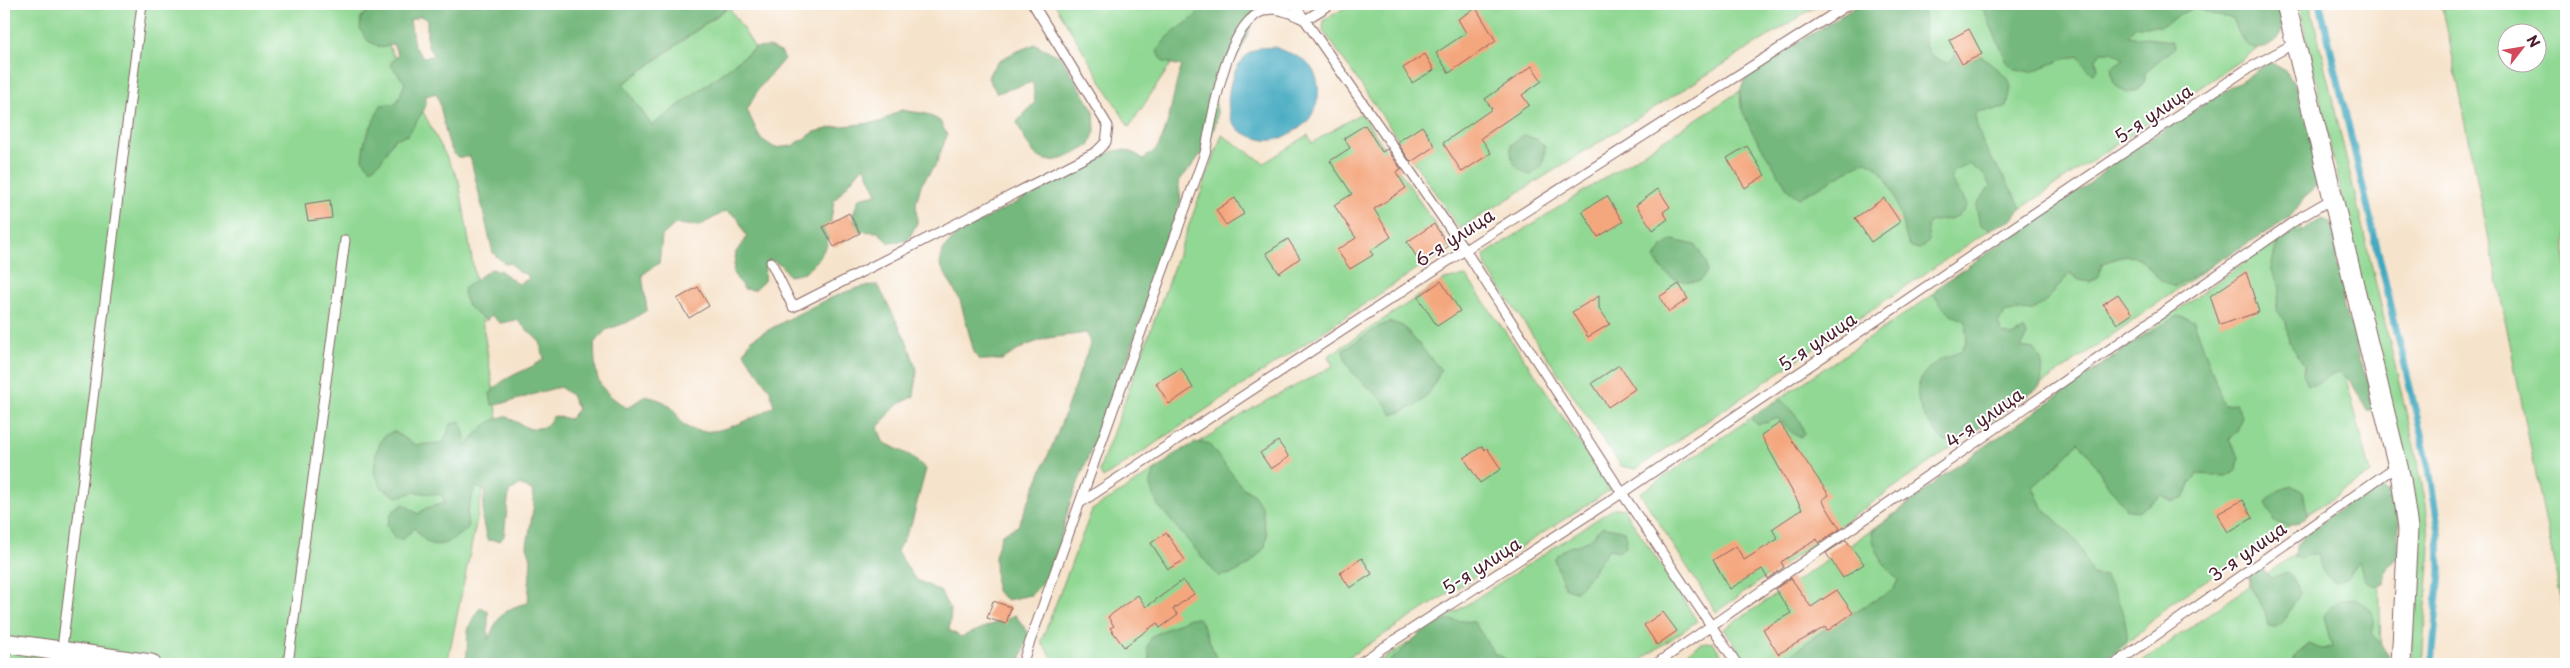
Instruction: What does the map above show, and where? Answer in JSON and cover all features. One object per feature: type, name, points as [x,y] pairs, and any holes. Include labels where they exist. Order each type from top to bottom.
[{"type":"street","points":[[2286,4],[2332,200],[2398,465],[2408,528],[2400,664]]},
{"type":"street","points":[[4,643],[61,658],[151,664]]},
{"type":"lane","points":[[61,658],[142,4]]},
{"type":"lane","points":[[772,262],[793,307],[1096,152],[1106,142],[1108,126],[1033,4]]},
{"type":"lane","points":[[1294,4],[1465,250],[1622,493],[1737,664]]},
{"type":"lane","points":[[1305,20],[1331,4]]},
{"type":"lane","name":"6-я улица","points":[[1080,503],[1465,250],[1850,4]]},
{"type":"lane","points":[[1022,664],[1205,153],[1221,80],[1241,28],[1253,16],[1271,9],[1289,12],[1305,20]]},
{"type":"lane","name":"5-я улица","points":[[1358,664],[1622,493],[2244,71],[2295,43]]},
{"type":"lane","name":"4-я улица","points":[[1656,664],[2299,218],[2332,200]]},
{"type":"lane","points":[[288,664],[345,240]]},
{"type":"lane","name":"3-я улица","points":[[2115,664],[2398,465]]},
{"type":"green space","points":[[4,4],[367,4],[459,181],[498,417],[447,664],[4,664]]},
{"type":"green space","points":[[378,4],[732,4],[623,84],[652,126],[755,48],[769,47],[782,53],[784,59],[759,88],[747,110],[760,138],[775,148],[792,146],[815,132],[835,127],[880,122],[901,110],[927,114],[940,121],[947,135],[936,164],[921,185],[916,203],[917,223],[908,240],[890,243],[878,232],[856,231],[853,215],[859,198],[877,194],[864,165],[834,201],[827,245],[817,261],[805,273],[789,276],[781,265],[771,260],[765,267],[764,281],[754,290],[744,289],[733,273],[736,252],[747,237],[737,217],[726,211],[699,226],[675,224],[662,236],[659,263],[642,275],[647,310],[628,322],[606,330],[594,343],[595,366],[603,388],[627,408],[645,396],[669,405],[683,424],[693,430],[717,430],[729,427],[754,417],[774,406],[770,390],[744,353],[752,339],[833,297],[865,286],[878,285],[907,342],[917,370],[914,396],[896,406],[878,427],[883,442],[911,456],[926,469],[911,525],[897,551],[915,579],[940,591],[951,611],[949,630],[961,637],[1015,615],[1029,633],[1019,664],[465,664],[469,629],[471,622],[481,607],[488,611],[488,640],[502,615],[513,608],[528,603],[531,559],[527,546],[534,503],[532,490],[519,485],[509,492],[504,536],[500,541],[487,540],[482,518],[485,490],[475,487],[467,512],[468,528],[454,539],[434,545],[421,537],[415,528],[403,539],[395,539],[387,525],[392,512],[404,504],[418,514],[426,508],[445,503],[442,495],[415,492],[397,497],[381,487],[374,472],[376,452],[383,437],[393,431],[416,445],[443,443],[451,424],[461,421],[467,446],[483,427],[498,418],[505,416],[530,429],[545,427],[554,416],[570,419],[578,409],[571,395],[560,387],[492,405],[490,394],[495,388],[507,378],[544,359],[540,342],[517,320],[500,323],[491,315],[486,321],[467,304],[464,288],[491,269],[501,271],[518,284],[529,279],[527,274],[518,272],[512,264],[504,263],[493,253],[470,156],[458,157],[450,146],[436,93],[426,96],[425,108],[408,135],[394,139],[381,161],[371,169],[362,159],[365,139],[381,105],[397,103],[405,83],[390,64],[398,55],[393,44],[382,48],[368,41],[360,29],[361,17]],"holes":[[[421,16],[427,20],[427,45],[434,56],[423,57],[414,47],[410,20]]]},
{"type":"green space","points":[[1055,4],[1211,4],[1129,127]]},
{"type":"green space","points":[[1206,4],[1260,4],[1241,50],[1222,73],[1212,92],[1217,111],[1214,129],[1204,149],[1191,168],[1178,181],[1181,200],[1131,349],[1070,503],[1057,551],[1043,583],[1031,595],[1007,600],[996,591],[995,556],[1002,534],[1018,526],[1058,432],[1090,344],[1087,333],[1048,338],[1027,345],[1002,360],[979,360],[974,352],[960,300],[940,265],[943,250],[957,234],[1111,152],[1128,151],[1143,159],[1156,149],[1168,122],[1182,66],[1164,62],[1157,52],[1161,44],[1173,32],[1194,17]]},
{"type":"green space","points":[[1351,4],[1820,4],[1460,229],[1323,30],[1324,20]]},
{"type":"green space","points":[[1860,4],[1920,4],[1925,21],[1925,46],[1936,58],[1948,63],[1960,50],[1971,50],[1986,59],[2008,78],[2011,87],[2007,107],[1975,113],[1981,139],[2021,208],[2012,220],[1990,229],[1980,225],[1976,206],[1990,186],[1985,176],[1970,164],[1955,171],[1951,179],[1967,204],[1964,210],[1956,217],[1930,222],[1927,227],[1929,241],[1920,249],[1910,247],[1895,199],[1884,176],[1876,167],[1866,161],[1799,198],[1789,191],[1751,130],[1741,107],[1740,91],[1746,78],[1783,52]]},
{"type":"green space","points":[[1876,4],[2246,4],[2257,49],[1636,469],[1621,466],[1486,267],[1484,255]]},
{"type":"green space","points":[[1981,4],[2281,4],[2283,25],[2276,39],[2266,46],[2259,48],[2248,45],[2243,40],[2233,18],[2217,16],[2194,7],[2161,26],[2135,26],[2128,36],[2172,41],[2175,47],[2145,72],[2145,80],[2138,90],[2127,93],[2117,86],[2112,76],[2112,67],[2124,59],[2111,52],[2101,52],[2096,59],[2098,69],[2094,73],[2088,70],[2078,56],[2061,60],[2031,72],[2015,70],[2007,62]]},
{"type":"green space","points":[[2299,4],[2310,4],[2426,504],[2430,548],[2422,664],[2411,664],[2416,533]]},
{"type":"green space","points":[[2442,4],[2566,4],[2566,624]]},
{"type":"green space","points":[[729,7],[755,48],[652,126],[623,84]]},
{"type":"green space","points":[[1035,44],[1061,57],[1094,111],[1095,131],[1089,146],[1063,159],[1053,161],[1044,160],[1030,148],[1017,122],[1035,102],[1033,82],[997,93],[988,78],[995,65],[1001,60]]},
{"type":"green space","points":[[2270,62],[2286,71],[2298,91],[2320,172],[2318,184],[2309,192],[2288,219],[2175,287],[2163,282],[2139,258],[2131,256],[2103,263],[2098,276],[2090,282],[2079,280],[2070,273],[2044,303],[2032,310],[2006,312],[1998,323],[2002,333],[2012,336],[2025,329],[2027,335],[2021,347],[2034,349],[2038,353],[2042,362],[2040,387],[1968,436],[1955,442],[1944,441],[1923,414],[1918,389],[1922,378],[1930,367],[1943,359],[1961,352],[1967,341],[1965,321],[1946,310],[1933,293],[1942,284],[2090,183],[2117,160]]},
{"type":"green space","points":[[2264,71],[2295,207],[1716,612],[1640,493]]},
{"type":"green space","points":[[1361,113],[1450,247],[1103,478],[1099,471],[1222,135],[1264,163],[1308,135],[1312,143]]},
{"type":"green space","points":[[1524,135],[1538,140],[1545,147],[1542,164],[1530,175],[1514,164],[1511,156],[1511,145]]},
{"type":"green space","points":[[2322,219],[2330,222],[2335,236],[2337,268],[2347,283],[2342,296],[2343,308],[2357,337],[2358,357],[2372,391],[2373,411],[2367,411],[2353,385],[2340,372],[2318,383],[2308,385],[2303,374],[2304,365],[2289,342],[2286,322],[2276,309],[2280,288],[2271,268],[2278,238],[2301,231]]},
{"type":"green space","points":[[2299,223],[2344,371],[2371,473],[2171,603],[2117,653],[2101,664],[1748,664],[1724,629],[1862,537]]},
{"type":"green space","points":[[1673,240],[1695,245],[1706,262],[1707,272],[1700,281],[1693,282],[1673,278],[1658,265],[1655,258],[1662,247]]},
{"type":"green space","points":[[1466,276],[1539,380],[1610,490],[1338,664],[1057,664],[1041,642],[1092,510],[1253,408],[1333,366],[1328,356],[1443,280]]},
{"type":"green space","points":[[2178,316],[2194,321],[2224,405],[2236,404],[2242,416],[2237,432],[2229,439],[2239,457],[2237,470],[2226,476],[2197,474],[2190,483],[2185,497],[2171,501],[2162,495],[2138,512],[2126,509],[2107,485],[2084,447],[2078,442],[2067,456],[2033,487],[2042,507],[2077,541],[2092,574],[2105,576],[2117,598],[2123,615],[2126,624],[2127,640],[2098,664],[1867,664],[1862,659],[1854,664],[1782,664],[1820,632],[1893,590],[1898,580],[1880,558],[1872,531],[1912,502],[1938,479],[2146,335]]},
{"type":"green space","points":[[1391,322],[1403,326],[1441,370],[1428,395],[1423,400],[1411,408],[1392,415],[1383,401],[1353,373],[1345,359],[1343,350],[1380,326]]},
{"type":"green space","points":[[1779,399],[1792,410],[1798,419],[1804,434],[1800,437],[1792,433],[1776,418],[1758,425],[1752,420],[1754,415]]},
{"type":"green space","points":[[1195,443],[1208,443],[1242,487],[1253,494],[1262,507],[1267,534],[1265,547],[1249,565],[1232,574],[1218,576],[1157,504],[1150,486],[1154,472],[1175,454]]},
{"type":"green space","points":[[2291,485],[2303,492],[2308,515],[2296,524],[2284,525],[2274,521],[2266,502],[2278,491]]},
{"type":"green space","points":[[2381,489],[2393,494],[2397,503],[2399,520],[2398,556],[2386,569],[2384,583],[2373,585],[2369,583],[2364,576],[2359,561],[2346,579],[2334,582],[2322,570],[2319,554],[2311,554],[2301,558],[2294,556],[2298,544],[2306,534],[2364,491]]},
{"type":"green space","points":[[2378,496],[2381,664],[2138,664]]},
{"type":"green space","points":[[1614,508],[1624,509],[1697,621],[1635,664],[1376,664]]},
{"type":"green space","points":[[1604,526],[1624,531],[1627,538],[1626,546],[1618,551],[1609,549],[1589,577],[1576,591],[1565,588],[1554,559],[1563,550],[1589,540]]},
{"type":"green space","points":[[2257,569],[2264,570],[2271,578],[2288,572],[2300,592],[2284,621],[2276,627],[2268,626],[2265,611],[2250,586],[2249,576]]},
{"type":"green space","points":[[2353,598],[2371,612],[2374,620],[2372,633],[2388,655],[2390,664],[2293,664],[2294,657],[2309,644],[2321,649],[2332,648],[2324,616],[2336,603]]},
{"type":"green space","points":[[1189,618],[1198,618],[1221,664],[1151,664],[1147,647],[1152,636]]},
{"type":"green space","points":[[1452,620],[1474,622],[1494,653],[1516,664],[1385,664],[1423,632],[1431,627]]},
{"type":"green space","points":[[1713,642],[1727,664],[1671,664],[1701,644]]},
{"type":"water","points":[[1275,47],[1299,57],[1312,69],[1318,86],[1317,104],[1308,120],[1302,126],[1281,138],[1262,140],[1244,133],[1232,122],[1229,113],[1229,91],[1236,69],[1242,60],[1260,48]]},
{"type":"building","points":[[1476,8],[1496,41],[1449,73],[1436,53],[1466,33],[1458,19]]},
{"type":"building","points":[[1969,29],[1982,54],[1962,64],[1949,40]]},
{"type":"building","points":[[1425,54],[1434,70],[1412,83],[1403,68]]},
{"type":"building","points":[[1532,66],[1542,81],[1522,95],[1529,105],[1481,138],[1491,153],[1462,172],[1443,143],[1492,109],[1485,99]]},
{"type":"building","points":[[1365,125],[1382,152],[1387,149],[1401,169],[1396,172],[1406,188],[1374,209],[1391,237],[1370,251],[1373,255],[1350,269],[1337,250],[1356,238],[1334,205],[1352,194],[1330,161],[1350,148],[1344,138]]},
{"type":"building","points":[[1422,126],[1435,146],[1411,162],[1397,142]]},
{"type":"building","points":[[1747,146],[1765,175],[1745,188],[1727,158]]},
{"type":"building","points":[[1658,189],[1670,207],[1663,212],[1668,219],[1653,230],[1636,205]]},
{"type":"building","points":[[1607,196],[1623,222],[1598,237],[1582,211]]},
{"type":"building","points":[[1235,198],[1244,214],[1226,225],[1216,210]]},
{"type":"building","points":[[1884,198],[1900,222],[1871,242],[1855,218]]},
{"type":"building","points":[[330,200],[332,218],[308,221],[305,204]]},
{"type":"building","points":[[849,213],[860,233],[834,247],[823,227]]},
{"type":"building","points":[[1434,224],[1449,246],[1422,265],[1407,242]]},
{"type":"building","points":[[1288,239],[1300,258],[1279,273],[1266,253]]},
{"type":"building","points":[[2246,272],[2259,312],[2220,325],[2210,296]]},
{"type":"building","points":[[1441,281],[1460,311],[1437,326],[1418,297]]},
{"type":"building","points":[[1679,284],[1688,299],[1669,312],[1659,297]]},
{"type":"building","points":[[698,287],[709,306],[689,318],[677,299]]},
{"type":"building","points":[[2118,294],[2132,314],[2117,324],[2103,304]]},
{"type":"building","points":[[1599,296],[1599,308],[1610,324],[1588,337],[1572,312]]},
{"type":"building","points":[[1619,365],[1635,389],[1608,407],[1592,383]]},
{"type":"building","points":[[1181,368],[1193,388],[1169,404],[1156,383]]},
{"type":"building","points":[[1780,423],[1829,495],[1822,500],[1840,529],[1819,543],[1817,539],[1781,562],[1784,567],[1768,579],[1762,569],[1730,589],[1713,560],[1736,546],[1744,560],[1778,539],[1772,529],[1802,509],[1761,435]]},
{"type":"building","points":[[1278,441],[1289,457],[1271,469],[1260,453]]},
{"type":"building","points":[[1482,446],[1485,450],[1487,448],[1501,469],[1480,483],[1464,458]]},
{"type":"building","points":[[2243,500],[2253,518],[2228,532],[2217,514]]},
{"type":"building","points":[[1166,533],[1185,560],[1168,569],[1151,543]]},
{"type":"building","points":[[1846,540],[1864,564],[1843,578],[1826,553]]},
{"type":"building","points":[[1362,558],[1372,574],[1350,588],[1340,573]]},
{"type":"building","points":[[1791,578],[1811,607],[1837,590],[1853,613],[1827,631],[1825,627],[1778,654],[1763,629],[1791,613],[1775,589]]},
{"type":"building","points":[[1183,580],[1194,594],[1173,609],[1178,615],[1160,628],[1157,623],[1124,647],[1110,628],[1114,626],[1108,617],[1138,595],[1146,607]]},
{"type":"building","points":[[993,601],[1011,607],[1006,624],[987,618]]},
{"type":"building","points":[[1663,612],[1677,631],[1657,645],[1644,625]]},
{"type":"waterway","points":[[2320,4],[2429,468],[2439,532],[2440,571],[2432,664]]}]
